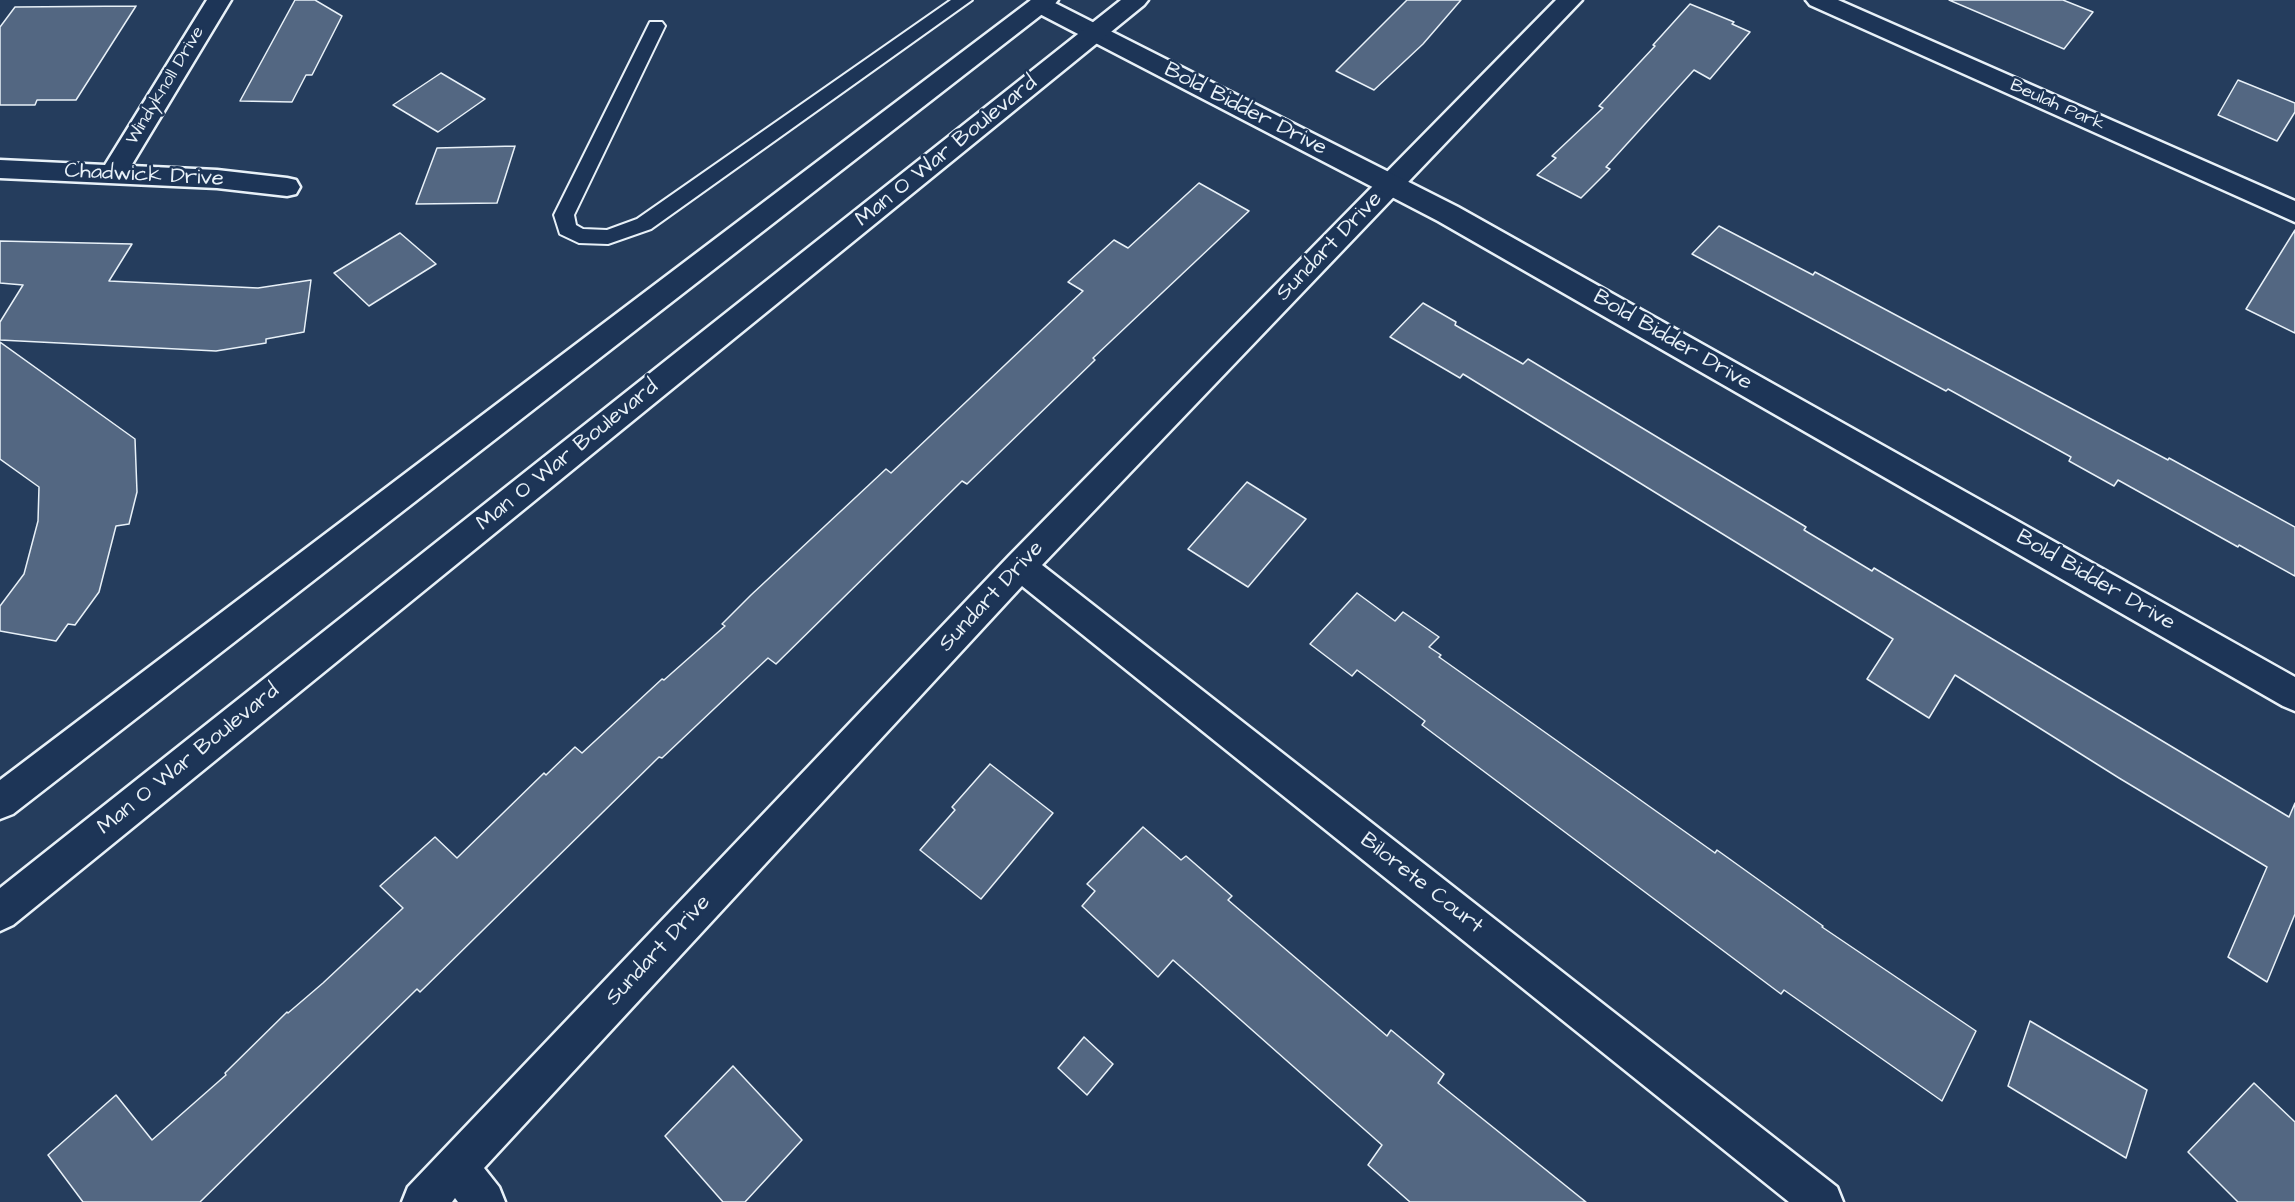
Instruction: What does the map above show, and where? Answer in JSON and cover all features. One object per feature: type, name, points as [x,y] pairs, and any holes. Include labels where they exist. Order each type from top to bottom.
[{"type":"street","name":"Windyknoll Drive","points":[[113,173],[219,0]]},
{"type":"street","name":"Man O War Boulevard","points":[[0,912],[1136,0]]},
{"type":"street","name":"Sundart Drive","points":[[423,1202],[1020,566],[1570,0]]},
{"type":"street","name":"Beulah Park","points":[[1818,0],[2295,212]]},
{"type":"street","name":"Bold Bidder Drive","points":[[1039,2],[1094,34],[1448,214],[2295,695]]},
{"type":"street","points":[[0,802],[1039,2]]},
{"type":"street","name":"Chadwick Drive","points":[[0,169],[217,179],[287,187]]},
{"type":"street","name":"Bilorete Court","points":[[1020,566],[1822,1202]]},
{"type":"street","points":[[457,1167],[484,1202]]},
{"type":"lane","points":[[656,26],[564,214],[567,229],[579,236],[608,237],[644,224],[963,0]]},
{"type":"building","points":[[295,0],[315,0],[342,16],[312,75],[306,75],[292,102],[240,101]]},
{"type":"building","points":[[1407,0],[1461,0],[1423,44],[1374,90],[1336,71]]},
{"type":"building","points":[[1949,0],[2063,0],[2093,12],[2064,49]]},
{"type":"building","points":[[1690,4],[1734,22],[1732,24],[1750,32],[1710,79],[1694,70],[1606,167],[1610,169],[1581,198],[1537,175],[1556,158],[1552,156],[1603,108],[1599,106],[1655,46],[1653,45]]},
{"type":"building","points":[[136,6],[76,100],[37,100],[35,105],[0,105],[0,27],[15,7]]},
{"type":"building","points":[[441,73],[485,99],[438,132],[393,105]]},
{"type":"building","points":[[2238,80],[2295,103],[2295,112],[2277,141],[2218,115]]},
{"type":"building","points":[[515,146],[497,203],[416,204],[437,148]]},
{"type":"building","points":[[1199,183],[1249,211],[1093,358],[1095,360],[967,484],[962,481],[776,664],[768,658],[662,758],[659,757],[420,992],[417,989],[200,1202],[83,1202],[48,1155],[116,1095],[152,1140],[226,1075],[225,1073],[287,1012],[323,983],[403,908],[380,886],[435,837],[457,858],[544,773],[546,775],[575,747],[582,753],[662,679],[664,680],[725,626],[722,624],[751,595],[886,469],[891,473],[1083,291],[1068,282],[1114,240],[1128,248]]},
{"type":"building","points":[[1719,226],[1813,275],[1815,272],[2168,460],[2169,458],[2295,527],[2295,576],[2118,480],[2114,486],[2069,461],[2071,457],[1948,389],[1946,391],[1692,254]]},
{"type":"building","points":[[2295,230],[2295,333],[2246,309]]},
{"type":"building","points":[[400,233],[436,264],[369,306],[334,273]]},
{"type":"building","points":[[0,241],[132,244],[109,281],[258,288],[311,280],[304,332],[266,339],[266,343],[216,351],[0,340],[0,322],[23,285],[0,283]]},
{"type":"building","points":[[1423,303],[1456,322],[1455,325],[1523,364],[1528,359],[1806,527],[1804,530],[1872,571],[1874,568],[2289,817],[2295,803],[2295,914],[2267,982],[2228,957],[2267,867],[1955,675],[1929,718],[1867,679],[1893,639],[1463,374],[1460,378],[1390,337]]},
{"type":"building","points":[[0,342],[135,439],[137,492],[129,524],[116,526],[99,592],[75,625],[68,624],[56,641],[0,631],[0,606],[24,574],[38,521],[39,487],[0,459]]},
{"type":"building","points":[[1247,482],[1306,519],[1248,587],[1188,549]]},
{"type":"building","points":[[1357,593],[1395,621],[1403,612],[1439,637],[1429,647],[1441,655],[1439,657],[1715,853],[1717,850],[1822,927],[1976,1031],[1942,1101],[1784,990],[1781,994],[1422,725],[1425,721],[1357,670],[1352,676],[1310,644]]},
{"type":"building","points":[[990,764],[1053,813],[981,899],[920,850],[955,810],[952,807]]},
{"type":"building","points":[[1143,827],[1181,860],[1186,856],[1232,896],[1228,900],[1387,1036],[1391,1030],[1444,1074],[1438,1083],[1586,1202],[1410,1202],[1368,1165],[1382,1145],[1173,960],[1158,977],[1082,906],[1095,891],[1087,884]]},
{"type":"building","points":[[2030,1021],[2147,1090],[2126,1158],[2008,1086]]},
{"type":"building","points":[[1084,1037],[1113,1064],[1087,1095],[1058,1068]]},
{"type":"building","points":[[733,1066],[802,1140],[745,1202],[723,1202],[665,1136]]},
{"type":"building","points":[[2254,1083],[2295,1122],[2295,1202],[2238,1202],[2188,1152]]}]
